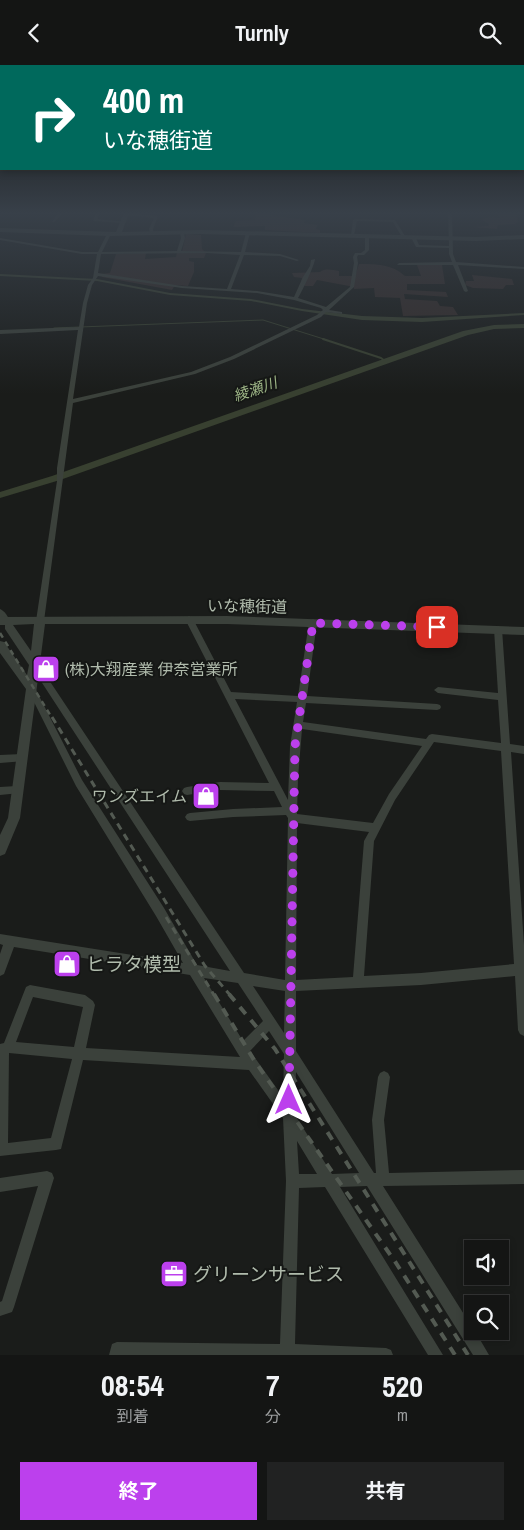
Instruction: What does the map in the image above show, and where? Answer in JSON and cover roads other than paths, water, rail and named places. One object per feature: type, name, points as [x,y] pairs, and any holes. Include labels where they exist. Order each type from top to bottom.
[{"type":"street","points":[[0,850],[14,818],[60,481],[60,468],[85,303],[95,273]]},
{"type":"street","points":[[229,289],[235,273]]},
{"type":"street","points":[[295,299],[308,273]]},
{"type":"street","points":[[70,402],[200,370],[258,346],[324,313],[352,287],[354,273]]},
{"type":"street","points":[[458,273],[466,291]]},
{"type":"street","points":[[94,278],[258,292],[323,307],[324,313]]},
{"type":"street","points":[[324,313],[340,313]]},
{"type":"street","points":[[0,331],[82,328]]},
{"type":"street","points":[[189,619],[291,815]]},
{"type":"street","name":"いな穂街道","points":[[4,620],[189,619],[524,631]]},
{"type":"street","points":[[4,620],[269,1023],[378,1180],[482,1355]]},
{"type":"street","points":[[287,1353],[293,1181],[289,1116],[291,815],[297,725],[313,623]]},
{"type":"street","points":[[498,629],[522,969],[524,1030]]},
{"type":"street","points":[[0,645],[31,688],[79,783],[160,912],[193,971],[251,1064],[289,1116],[436,1355]]},
{"type":"street","points":[[438,690],[503,697]]},
{"type":"street","points":[[228,695],[437,707]]},
{"type":"street","points":[[297,725],[428,743]]},
{"type":"street","points":[[358,983],[369,841],[392,797],[428,743],[432,738],[524,750]]},
{"type":"street","points":[[0,759],[22,758]]},
{"type":"street","points":[[187,791],[220,786],[276,787]]},
{"type":"street","points":[[0,791],[18,790]]},
{"type":"street","points":[[190,817],[233,813],[291,815],[376,828]]},
{"type":"street","points":[[0,970],[5,940],[242,980],[290,986],[358,983],[522,969]]},
{"type":"street","points":[[30,991],[85,1001],[89,1005],[80,1053],[56,1144],[1,1151],[4,1048],[30,991]]},
{"type":"street","points":[[242,1050],[269,1023]]},
{"type":"street","points":[[4,1048],[251,1064]]},
{"type":"street","points":[[378,1180],[378,1120],[384,1077]]},
{"type":"street","points":[[293,1181],[524,1177]]},
{"type":"street","points":[[0,1185],[47,1178],[7,1307],[0,1309]]},
{"type":"street","points":[[116,1355],[117,1349],[386,1355]]},
{"type":"waterway","points":[[0,275],[97,280],[170,294],[251,300],[302,310],[362,318],[422,320],[524,314]]},
{"type":"waterway","points":[[54,328],[263,320],[327,340]]},
{"type":"waterway","name":"綾瀬川","points":[[0,495],[56,478],[466,333],[494,327],[524,326]]},
{"type":"waterway","points":[[323,339],[385,361]]},
{"type":"railway","points":[[0,633],[52,718]]},
{"type":"railway","points":[[52,717],[205,966],[230,995]]},
{"type":"railway","points":[[166,917],[214,995]]},
{"type":"railway","points":[[214,994],[254,1060],[396,1263],[455,1355]]},
{"type":"railway","points":[[229,994],[275,1049],[468,1355]]},
{"type":"place","name":"(株)大翔産業 伊奈営業所","points":[[46,669]]},
{"type":"place","name":"ワンズエイム","points":[[206,796]]},
{"type":"place","name":"ヒラタ模型","points":[[67,964]]},
{"type":"place","name":"グリーンサービス","points":[[174,1274]]}]
